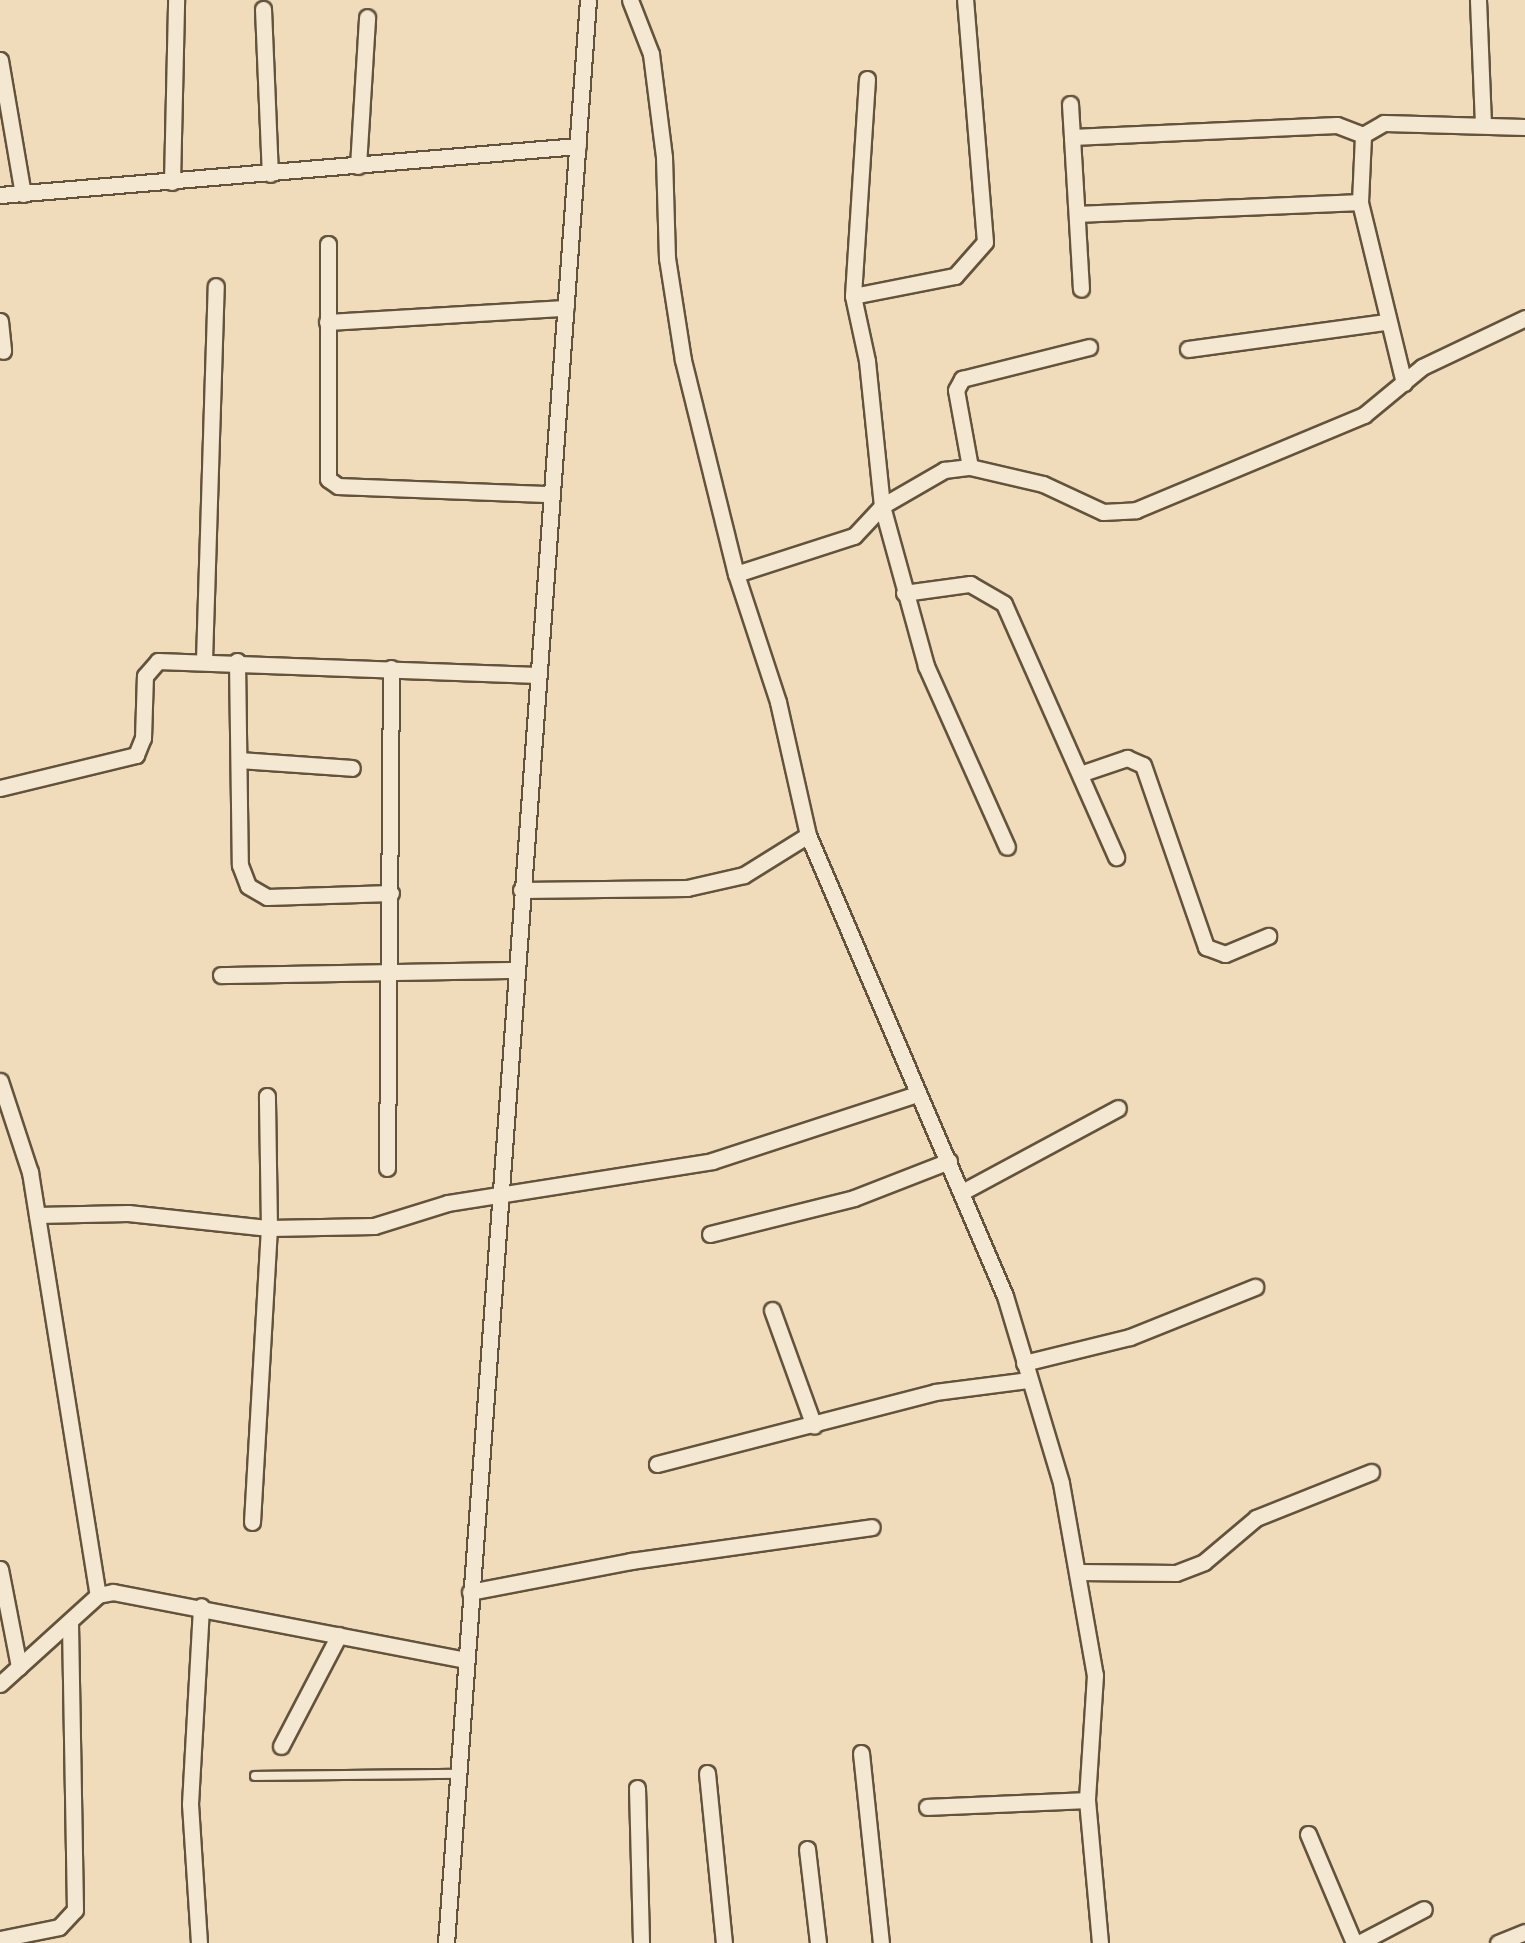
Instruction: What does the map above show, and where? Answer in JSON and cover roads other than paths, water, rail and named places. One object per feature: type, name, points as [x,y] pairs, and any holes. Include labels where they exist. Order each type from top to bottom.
[{"type":"street","points":[[172,182],[176,0]]},
{"type":"street","points":[[446,1943],[588,0]]},
{"type":"street","points":[[630,0],[650,54],[664,157],[667,258],[683,360],[736,574],[778,702],[808,835],[962,1192],[1024,1363],[1080,1572],[1095,1675],[1087,1800],[1100,1943]]},
{"type":"street","points":[[852,296],[955,276],[986,242],[965,0]]},
{"type":"street","points":[[1478,0],[1482,123]]},
{"type":"street","points":[[263,9],[270,174]]},
{"type":"street","points":[[358,166],[367,17]]},
{"type":"street","points":[[0,60],[23,194]]},
{"type":"street","points":[[867,79],[852,296],[867,361],[882,506],[904,593],[957,745],[1008,847]]},
{"type":"street","points":[[1070,104],[1081,289]]},
{"type":"street","points":[[1363,135],[1384,122],[1525,127]]},
{"type":"street","points":[[1072,137],[1337,125],[1363,135]]},
{"type":"street","points":[[1363,135],[1360,202],[1384,322],[1404,384]]},
{"type":"street","points":[[0,195],[578,146]]},
{"type":"street","points":[[1077,214],[1360,202]]},
{"type":"street","points":[[328,244],[324,464],[332,484],[551,494]]},
{"type":"street","points":[[204,660],[216,286]]},
{"type":"street","points":[[326,322],[566,308]]},
{"type":"street","points":[[736,574],[854,536],[882,506],[944,470],[970,468],[1044,484],[1119,513],[1203,486],[1364,415],[1453,349],[1525,318]]},
{"type":"street","points":[[0,320],[3,351]]},
{"type":"street","points":[[1188,349],[1384,322]]},
{"type":"street","points":[[970,468],[956,390],[962,378],[1090,348]]},
{"type":"street","points":[[904,593],[970,584],[1004,604],[1116,856]]},
{"type":"street","points":[[0,788],[44,773],[128,761],[144,738],[150,665],[204,660],[536,675]]},
{"type":"street","points":[[237,661],[240,865],[256,893],[391,893]]},
{"type":"street","points":[[387,1168],[391,668]]},
{"type":"street","points":[[1080,774],[1127,758],[1143,765],[1206,947],[1225,954],[1268,936]]},
{"type":"street","points":[[238,760],[352,768]]},
{"type":"street","points":[[521,890],[687,888],[744,875],[808,835]]},
{"type":"street","points":[[221,975],[515,970]]},
{"type":"street","points":[[0,1081],[38,1215],[98,1595]]},
{"type":"street","points":[[38,1215],[128,1213],[269,1228],[374,1226],[500,1194],[712,1161],[917,1094]]},
{"type":"street","points":[[252,1522],[269,1228],[267,1096]]},
{"type":"street","points":[[962,1192],[1118,1108]]},
{"type":"street","points":[[710,1234],[854,1198],[949,1161]]},
{"type":"street","points":[[1024,1363],[1130,1337],[1255,1287]]},
{"type":"street","points":[[772,1310],[814,1426]]},
{"type":"street","points":[[656,1464],[935,1392],[1029,1380]]},
{"type":"street","points":[[1080,1572],[1176,1573],[1204,1562],[1256,1518],[1371,1472]]},
{"type":"street","points":[[470,1592],[631,1561],[872,1527]]},
{"type":"street","points":[[0,1569],[19,1667]]},
{"type":"street","points":[[98,1595],[201,1606],[466,1660]]},
{"type":"street","points":[[0,1684],[98,1595]]},
{"type":"street","points":[[198,1943],[190,1804],[201,1606]]},
{"type":"street","points":[[0,1940],[59,1928],[76,1910],[70,1622]]},
{"type":"street","points":[[281,1746],[339,1634]]},
{"type":"street","points":[[860,1754],[881,1943]]},
{"type":"street","points":[[708,1772],[724,1943]]},
{"type":"street","points":[[637,1788],[641,1943]]},
{"type":"street","points":[[927,1807],[1087,1800]]},
{"type":"street","points":[[1308,1834],[1362,1942],[1424,1909]]},
{"type":"street","points":[[807,1849],[818,1943]]},
{"type":"street","points":[[1498,1943],[1525,1932]]},
{"type":"lane","points":[[254,1776],[457,1774]]}]
